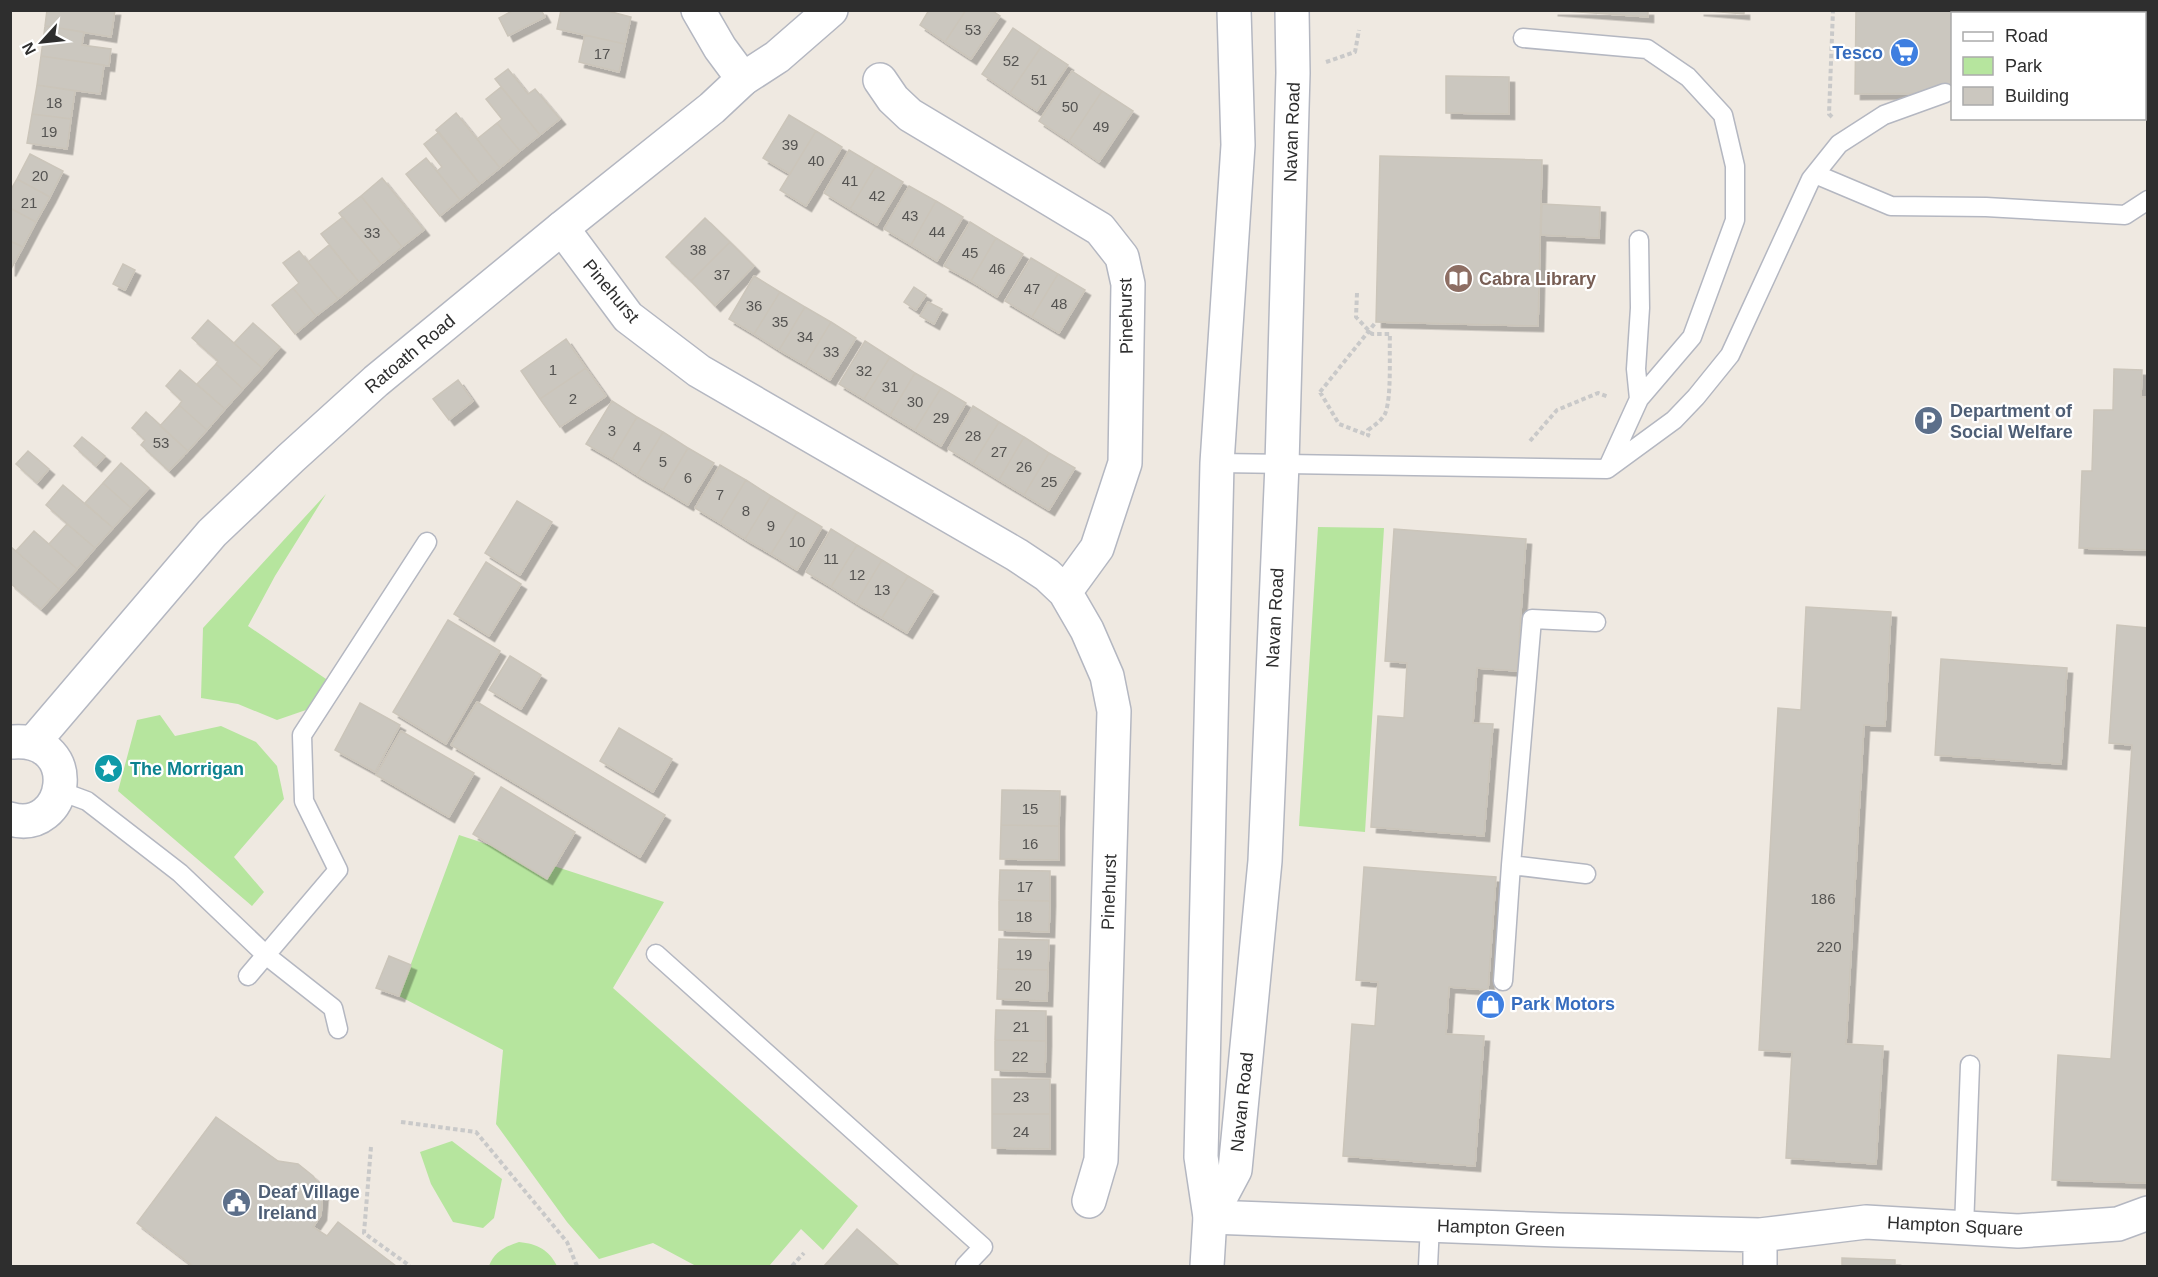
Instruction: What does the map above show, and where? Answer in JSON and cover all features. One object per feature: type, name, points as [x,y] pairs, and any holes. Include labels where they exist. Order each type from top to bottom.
[{"type":"main road","points":[[698,10],[720,48],[743,79]]},
{"type":"main road","name":"Ratoath Road","points":[[60,791],[62,778],[58,765],[50,753],[22,743],[212,533],[376,381],[712,108],[743,79],[777,57],[831,10]]},
{"type":"main road","name":"Navan Road","points":[[1207,1266],[1210,1217],[1201,1157],[1217,463],[1238,145],[1234,10]]},
{"type":"main road","name":"Navan Road","points":[[1210,1217],[1235,1170],[1265,861],[1282,464],[1293,73],[1292,10]]},
{"type":"main road","name":"Pinehurst","points":[[880,80],[893,99],[910,115],[1100,229],[1122,257],[1128,285],[1125,463],[1097,548],[1065,592]]},
{"type":"main road","name":"Pinehurst","points":[[562,228],[628,316],[699,371],[1017,555],[1047,575],[1065,592],[1087,630],[1107,676],[1114,711],[1101,1160],[1089,1201]]},
{"type":"main road","points":[[10,819],[32,820],[44,814],[54,804],[60,791]]},
{"type":"main road","name":"Hampton Square","points":[[1760,1251],[1866,1222],[2018,1231],[2118,1224],[2148,1213]]},
{"type":"main road","name":"Hampton Green","points":[[1210,1217],[1559,1230],[1760,1251]]},
{"type":"lane","points":[[1523,38],[1647,49],[1688,77],[1723,115],[1735,166],[1735,220],[1692,337],[1637,403],[1607,469]]},
{"type":"lane","points":[[1217,463],[1607,469],[1674,420],[1730,355],[1815,174],[1839,144],[1884,115],[1945,93]]},
{"type":"lane","points":[[1815,174],[1891,206],[1986,207],[2148,217]]},
{"type":"lane","points":[[2125,215],[2148,200]]},
{"type":"lane","points":[[1637,403],[1636,369],[1640,308],[1639,240]]},
{"type":"lane","points":[[248,976],[338,870],[304,801],[302,735],[427,542]]},
{"type":"lane","points":[[1503,981],[1532,619],[1596,622]]},
{"type":"lane","points":[[60,791],[87,801],[180,873],[267,956],[333,1008],[338,1029]]},
{"type":"lane","points":[[1511,865],[1586,874]]},
{"type":"lane","points":[[657,954],[982,1247],[964,1266]]},
{"type":"lane","points":[[1964,1228],[1970,1065]]},
{"type":"lane","points":[[1428,1266],[1430,1225]]},
{"type":"path","points":[[1833,10],[1829,114],[1848,138]]},
{"type":"path","points":[[1293,73],[1355,52],[1359,30]]},
{"type":"path","points":[[1357,293],[1356,316],[1372,334],[1390,334],[1388,400],[1385,414],[1368,430],[1368,436]]},
{"type":"path","points":[[1320,392],[1376,322]]},
{"type":"path","points":[[1320,382],[1320,392],[1339,424],[1368,436],[1380,437]]},
{"type":"path","points":[[1525,447],[1557,410],[1598,393],[1637,403]]},
{"type":"path","points":[[401,1122],[476,1132],[567,1242],[577,1266]]},
{"type":"path","points":[[371,1147],[364,1233],[410,1266]]},
{"type":"path","points":[[792,1266],[804,1253]]},
{"type":"green space","points":[[326,494],[275,576],[248,626],[329,681],[306,710],[277,720],[238,704],[201,698],[203,628]]},
{"type":"green space","points":[[1318,527],[1384,528],[1365,832],[1299,826]]},
{"type":"green space","points":[[160,715],[175,736],[221,726],[256,742],[277,766],[284,799],[234,857],[264,892],[252,906],[118,791],[137,720]]},
{"type":"green space","points":[[459,835],[664,902],[613,988],[858,1206],[823,1250],[801,1229],[769,1266],[696,1266],[653,1243],[599,1259],[567,1222],[496,1124],[503,1050],[399,996]]},
{"type":"green space","points":[[452,1141],[502,1179],[494,1218],[483,1228],[453,1222],[431,1184],[420,1152]]},
{"type":"green space","points":[[519,1242],[532,1244],[542,1249],[557,1266],[489,1266],[501,1250]]},
{"type":"building","points":[[47,10],[115,10],[111,37],[45,26]]},
{"type":"building","points":[[514,10],[541,10],[545,17],[508,36],[499,18]]},
{"type":"building","points":[[561,10],[604,10],[631,17],[625,44],[557,29]]},
{"type":"building","points":[[929,10],[966,10],[945,42],[920,25]]},
{"type":"building","points":[[966,10],[991,10],[1000,16],[971,59],[945,42]]},
{"type":"building","points":[[1552,10],[1648,10],[1648,17]]},
{"type":"building","points":[[1698,10],[1744,10],[1744,14]]},
{"type":"building","name":"Tesco","points":[[1856,10],[2148,10],[2148,100],[2146,100],[2146,12],[1951,12],[1951,93],[1855,94]]},
{"type":"building","points":[[45,26],[84,32],[82,45],[111,49],[109,66],[41,56]]},
{"type":"building","points":[[1013,28],[1041,47],[1010,93],[982,74]]},
{"type":"building","points":[[585,35],[625,44],[619,72],[579,62]]},
{"type":"building","points":[[1041,47],[1068,65],[1037,111],[1010,93]]},
{"type":"building","points":[[41,56],[104,65],[100,94],[37,85]]},
{"type":"building","points":[[508,69],[528,94],[535,89],[560,119],[540,135],[495,79]]},
{"type":"building","points":[[1072,71],[1102,91],[1069,141],[1039,121]]},
{"type":"building","points":[[1446,76],[1509,77],[1509,114],[1446,113]]},
{"type":"building","points":[[37,85],[75,91],[71,119],[32,114]]},
{"type":"building","points":[[501,87],[540,135],[520,151],[497,123],[502,119],[486,99]]},
{"type":"building","points":[[1102,91],[1133,111],[1099,162],[1069,141]]},
{"type":"building","points":[[456,113],[500,168],[480,184],[436,130]]},
{"type":"building","points":[[32,114],[71,119],[67,149],[27,143]]},
{"type":"building","points":[[789,115],[816,131],[790,174],[763,158]]},
{"type":"building","points":[[497,123],[520,151],[500,168],[477,139]]},
{"type":"building","points":[[816,131],[842,147],[806,206],[780,190]]},
{"type":"building","points":[[439,132],[480,184],[460,200],[437,171],[442,167],[424,144]]},
{"type":"building","points":[[849,150],[876,166],[850,209],[824,193]]},
{"type":"building","points":[[30,154],[63,171],[50,197],[17,179]]},
{"type":"building","name":"Cabra Library","points":[[1380,156],[1542,160],[1538,326],[1376,322]]},
{"type":"building","points":[[426,158],[460,200],[440,216],[406,174]]},
{"type":"building","points":[[876,166],[903,182],[877,225],[850,209]]},
{"type":"building","points":[[382,178],[424,230],[402,247],[361,196]]},
{"type":"building","points":[[17,179],[50,197],[36,222],[10,208],[10,191]]},
{"type":"building","points":[[909,186],[936,201],[911,245],[884,229]]},
{"type":"building","points":[[361,196],[402,247],[381,264],[339,213]]},
{"type":"building","points":[[936,201],[963,217],[937,261],[911,245]]},
{"type":"building","points":[[1542,204],[1600,207],[1599,238],[1541,235]]},
{"type":"building","points":[[10,208],[36,222],[23,247],[10,241]]},
{"type":"building","points":[[343,217],[381,264],[359,282],[321,234]]},
{"type":"building","points":[[705,218],[730,242],[691,281],[666,257]]},
{"type":"building","points":[[970,222],[996,238],[971,281],[944,266]]},
{"type":"building","points":[[996,238],[1023,254],[997,297],[971,281]]},
{"type":"building","points":[[10,241],[23,247],[10,271]]},
{"type":"building","points":[[730,242],[754,266],[715,306],[691,281]]},
{"type":"building","points":[[329,245],[359,282],[338,299],[308,262]]},
{"type":"building","points":[[299,251],[338,299],[316,316],[293,288],[299,283],[283,263]]},
{"type":"building","points":[[1031,258],[1058,274],[1032,317],[1005,301]]},
{"type":"building","points":[[123,264],[135,270],[125,290],[113,284]]},
{"type":"building","points":[[1058,274],[1085,290],[1059,333],[1032,317]]},
{"type":"building","points":[[754,276],[780,292],[754,334],[729,319]]},
{"type":"building","points":[[914,287],[926,295],[916,310],[904,302]]},
{"type":"building","points":[[293,288],[316,316],[295,334],[272,305]]},
{"type":"building","points":[[780,292],[805,307],[779,350],[754,334]]},
{"type":"building","points":[[928,302],[942,309],[934,324],[920,316]]},
{"type":"building","points":[[805,307],[831,322],[805,365],[779,350]]},
{"type":"building","points":[[208,320],[262,368],[243,389],[216,364],[218,361],[192,338]]},
{"type":"building","points":[[831,322],[856,338],[830,380],[805,365]]},
{"type":"building","points":[[253,323],[280,347],[262,368],[234,343]]},
{"type":"building","points":[[566,339],[586,368],[540,399],[521,371]]},
{"type":"building","points":[[865,341],[890,357],[864,399],[839,384]]},
{"type":"building","points":[[890,357],[915,373],[890,415],[864,399]]},
{"type":"building","points":[[216,364],[243,389],[225,409],[197,384]]},
{"type":"building","points":[[586,368],[606,396],[560,427],[540,399]]},
{"type":"building","points":[[2114,369],[2142,370],[2141,397],[2148,398],[2148,550],[2079,548],[2082,471],[2092,471],[2094,410],[2113,410]]},
{"type":"building","points":[[180,370],[225,409],[207,430],[179,405],[182,401],[166,386]]},
{"type":"building","points":[[915,373],[941,388],[915,430],[890,415]]},
{"type":"building","points":[[458,380],[473,401],[449,420],[433,399]]},
{"type":"building","points":[[941,388],[966,403],[941,446],[915,430]]},
{"type":"building","points":[[612,401],[637,417],[612,459],[586,444]]},
{"type":"building","points":[[179,405],[207,430],[188,451],[160,426]]},
{"type":"building","points":[[973,406],[999,422],[973,464],[948,449]]},
{"type":"building","points":[[146,412],[188,451],[169,471],[141,445],[145,440],[132,428]]},
{"type":"building","points":[[637,417],[663,432],[637,475],[612,459]]},
{"type":"building","points":[[999,422],[1024,437],[999,480],[973,464]]},
{"type":"building","points":[[663,432],[688,448],[663,490],[637,475]]},
{"type":"building","points":[[82,437],[105,456],[96,466],[74,446]]},
{"type":"building","points":[[1024,437],[1049,453],[1024,495],[999,480]]},
{"type":"building","points":[[688,448],[714,463],[688,505],[663,490]]},
{"type":"building","points":[[28,451],[49,469],[37,483],[16,464]]},
{"type":"building","points":[[1049,453],[1075,468],[1049,510],[1024,495]]},
{"type":"building","points":[[121,463],[149,488],[131,508],[103,483]]},
{"type":"building","points":[[720,465],[746,480],[720,523],[695,508]]},
{"type":"building","points":[[746,480],[771,496],[745,539],[720,523]]},
{"type":"building","points":[[103,483],[131,508],[113,528],[85,503]]},
{"type":"building","points":[[63,485],[113,528],[95,548],[46,505]]},
{"type":"building","points":[[771,496],[797,512],[771,554],[745,539]]},
{"type":"building","points":[[517,501],[552,522],[520,575],[485,553]]},
{"type":"building","points":[[797,512],[822,527],[797,570],[771,554]]},
{"type":"building","points":[[67,524],[95,548],[77,569],[49,544]]},
{"type":"building","points":[[831,529],[857,545],[831,587],[806,572]]},
{"type":"building","points":[[1394,529],[1526,539],[1517,671],[1477,668],[1473,723],[1493,724],[1484,836],[1371,827],[1378,716],[1404,718],[1407,663],[1385,661]]},
{"type":"building","points":[[34,531],[77,569],[59,589],[16,551]]},
{"type":"building","points":[[857,545],[882,560],[856,603],[831,587]]},
{"type":"building","points":[[10,546],[59,589],[41,609],[10,583]]},
{"type":"building","points":[[882,560],[908,576],[882,618],[856,603]]},
{"type":"building","points":[[486,562],[521,584],[489,636],[454,614]]},
{"type":"building","points":[[908,576],[933,591],[907,633],[882,618]]},
{"type":"building","points":[[1806,607],[1891,612],[1885,726],[1864,725],[1846,1044],[1883,1046],[1876,1164],[1786,1158],[1792,1052],[1759,1050],[1778,708],[1801,710]]},
{"type":"building","points":[[448,620],[500,651],[446,744],[393,712]]},
{"type":"building","points":[[2117,625],[2148,628],[2148,1183],[2052,1180],[2058,1055],[2111,1059],[2132,745],[2109,743]]},
{"type":"building","points":[[510,656],[541,675],[521,709],[489,690]]},
{"type":"building","points":[[1941,659],[2067,668],[2061,764],[1935,755]]},
{"type":"building","points":[[477,702],[665,815],[640,857],[451,745]]},
{"type":"building","points":[[360,703],[400,725],[375,772],[335,750]]},
{"type":"building","points":[[619,728],[672,759],[653,792],[600,761]]},
{"type":"building","points":[[401,731],[474,773],[449,817],[376,775]]},
{"type":"building","points":[[501,787],[575,832],[547,879],[473,834]]},
{"type":"building","points":[[1002,790],[1060,791],[1059,826],[1001,825]]},
{"type":"building","points":[[1001,825],[1059,826],[1059,860],[1000,859]]},
{"type":"building","points":[[1364,867],[1496,877],[1488,990],[1449,987],[1446,1034],[1484,1036],[1475,1166],[1343,1156],[1352,1024],[1375,1026],[1378,982],[1356,980]]},
{"type":"building","points":[[1000,870],[1050,871],[1050,901],[999,900]]},
{"type":"building","points":[[999,900],[1050,901],[1049,932],[999,930]]},
{"type":"building","points":[[999,939],[1049,940],[1048,970],[998,969]]},
{"type":"building","points":[[389,956],[411,965],[399,996],[376,988]]},
{"type":"building","points":[[998,969],[1048,970],[1047,1001],[997,999]]},
{"type":"building","points":[[996,1010],[1046,1011],[1046,1041],[995,1040]]},
{"type":"building","points":[[995,1040],[1046,1041],[1045,1072],[995,1070]]},
{"type":"building","points":[[992,1079],[1050,1079],[1050,1114],[992,1114]]},
{"type":"building","points":[[992,1114],[1050,1114],[1050,1149],[992,1148]]},
{"type":"building","name":"Deaf Village Ireland","points":[[216,1117],[278,1161],[298,1164],[313,1176],[323,1190],[321,1215],[313,1227],[327,1236],[338,1222],[396,1266],[193,1266],[137,1223]]},
{"type":"building","points":[[857,1229],[899,1266],[824,1266]]},
{"type":"building","points":[[1842,1258],[1895,1260],[1895,1266],[1842,1266]]},
{"type":"place","name":"Tesco","points":[[1904,53]]},
{"type":"place","name":"Cabra Library","points":[[1458,279]]},
{"type":"place","name":"Department of Social Welfare","points":[[1929,421]]},
{"type":"place","name":"The Morrigan","points":[[109,769]]},
{"type":"place","name":"Park Motors","points":[[1490,1004]]},
{"type":"place","name":"Deaf Village Ireland","points":[[237,1202]]}]
